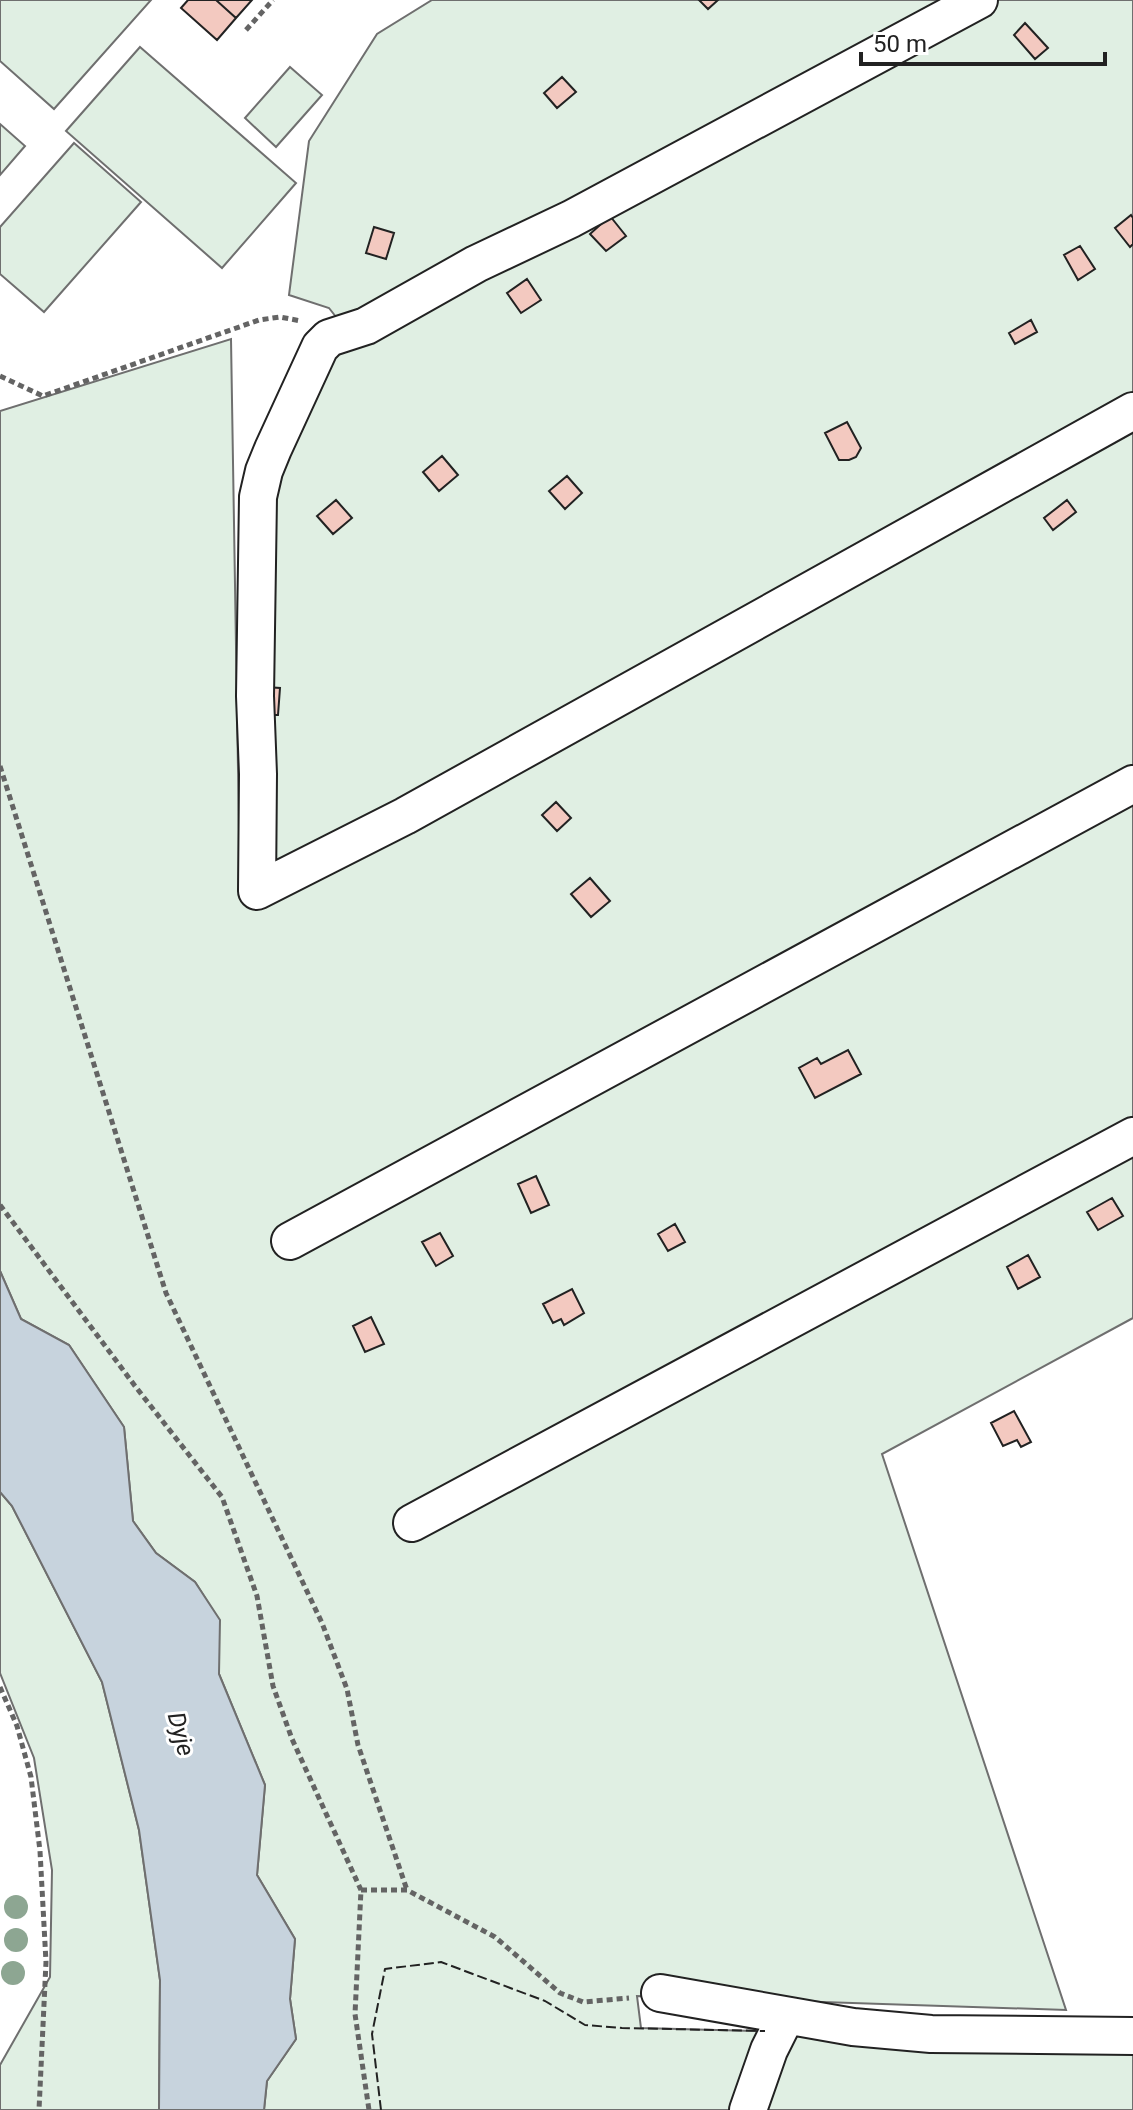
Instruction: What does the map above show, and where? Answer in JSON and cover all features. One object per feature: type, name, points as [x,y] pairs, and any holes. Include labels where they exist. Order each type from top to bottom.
[{"type":"lane","points":[[979,0],[571,219],[476,264],[366,326],[329,338],[320,347],[264,471],[258,497],[255,696],[257,891],[405,816],[1133,411]]},
{"type":"lane","points":[[290,1241],[1133,784]]},
{"type":"lane","points":[[412,1523],[1133,1136]]},
{"type":"lane","points":[[660,1993],[853,2027],[931,2034],[1133,2036]]},
{"type":"lane","points":[[748,2110],[769,2050],[786,2016]]},
{"type":"path","points":[[246,30],[273,0]]},
{"type":"path","points":[[0,376],[43,396],[259,320],[280,317],[296,319],[329,338]]},
{"type":"path","points":[[0,766],[166,1293],[322,1623],[347,1689],[358,1745],[407,1890]]},
{"type":"path","points":[[0,1205],[222,1497],[257,1596],[273,1686],[292,1739],[361,1890],[355,2014],[369,2110]]},
{"type":"path","points":[[0,1687],[17,1726],[31,1777],[40,1851],[46,1962],[39,2110]]},
{"type":"path","points":[[361,1890],[407,1890],[495,1937],[560,1993],[583,2002],[660,1993]]},
{"type":"green space","points":[[0,0],[151,0],[54,109],[0,61]]},
{"type":"green space","points":[[432,0],[1133,0],[1133,1318],[882,1454],[1066,2010],[637,1996],[641,2028],[905,2035],[1133,2030],[1133,2110],[264,2110],[267,2081],[296,2039],[290,1999],[295,1939],[257,1875],[265,1785],[219,1674],[219,1620],[195,1582],[156,1553],[133,1521],[124,1427],[69,1345],[21,1319],[0,1271],[0,411],[231,339],[240,892],[268,479],[328,354],[354,340],[329,308],[289,295],[309,141],[377,34]]},
{"type":"green space","points":[[140,47],[296,183],[222,268],[66,131]]},
{"type":"green space","points":[[290,67],[322,95],[276,147],[245,118]]},
{"type":"green space","points":[[0,124],[25,146],[0,175]]},
{"type":"green space","points":[[74,143],[141,202],[44,312],[0,274],[0,227]]},
{"type":"green space","points":[[0,1492],[12,1506],[102,1682],[139,1830],[160,1980],[159,2110],[0,2110],[0,2065],[50,1977],[52,1870],[34,1758],[0,1673]]},
{"type":"water","name":"Dyje","points":[[0,1271],[21,1319],[69,1345],[124,1427],[133,1521],[156,1553],[195,1582],[220,1620],[219,1674],[265,1785],[257,1875],[295,1939],[290,1999],[296,2039],[267,2081],[264,2110],[159,2110],[160,1980],[139,1830],[102,1682],[12,1506],[0,1492]]},
{"type":"building","points":[[188,0],[216,0],[236,18],[217,40],[181,8]]},
{"type":"building","points":[[216,0],[252,0],[236,18]]},
{"type":"building","points":[[699,0],[718,0],[708,9]]},
{"type":"building","points":[[1025,23],[1048,48],[1035,59],[1014,35]]},
{"type":"building","points":[[562,77],[576,92],[557,108],[544,93]]},
{"type":"building","points":[[1131,215],[1133,244],[1130,247],[1115,228]]},
{"type":"building","points":[[610,216],[626,236],[606,251],[590,234]]},
{"type":"building","points":[[374,227],[394,233],[386,259],[366,253]]},
{"type":"building","points":[[1080,246],[1095,269],[1078,280],[1064,255]]},
{"type":"building","points":[[527,279],[541,300],[521,313],[507,293]]},
{"type":"building","points":[[1031,320],[1037,332],[1015,344],[1009,333]]},
{"type":"building","points":[[847,422],[861,448],[856,457],[839,460],[825,433]]},
{"type":"building","points":[[442,456],[458,475],[439,491],[423,472]]},
{"type":"building","points":[[567,476],[582,493],[565,509],[549,491]]},
{"type":"building","points":[[336,500],[352,518],[333,534],[317,516]]},
{"type":"building","points":[[1067,500],[1076,512],[1053,530],[1044,518]]},
{"type":"building","points":[[265,687],[280,688],[278,715],[264,715]]},
{"type":"building","points":[[556,802],[571,818],[557,831],[542,815]]},
{"type":"building","points":[[590,878],[610,901],[591,917],[571,894]]},
{"type":"building","points":[[848,1050],[861,1074],[815,1098],[799,1068],[817,1058],[821,1064]]},
{"type":"building","points":[[536,1176],[549,1205],[531,1213],[518,1184]]},
{"type":"building","points":[[1112,1198],[1123,1216],[1098,1230],[1087,1212]]},
{"type":"building","points":[[675,1224],[685,1242],[668,1251],[658,1234]]},
{"type":"building","points":[[440,1233],[453,1256],[436,1266],[422,1242]]},
{"type":"building","points":[[1028,1255],[1040,1277],[1018,1289],[1007,1267]]},
{"type":"building","points":[[572,1289],[584,1313],[564,1325],[561,1319],[553,1323],[543,1304]]},
{"type":"building","points":[[371,1317],[384,1344],[365,1352],[353,1326]]},
{"type":"building","points":[[1014,1411],[1031,1442],[1021,1447],[1017,1440],[1003,1446],[991,1423]]},
{"type":"fence","points":[[381,2110],[372,2034],[385,1969],[441,1962],[545,2001],[585,2025],[765,2031]]}]
